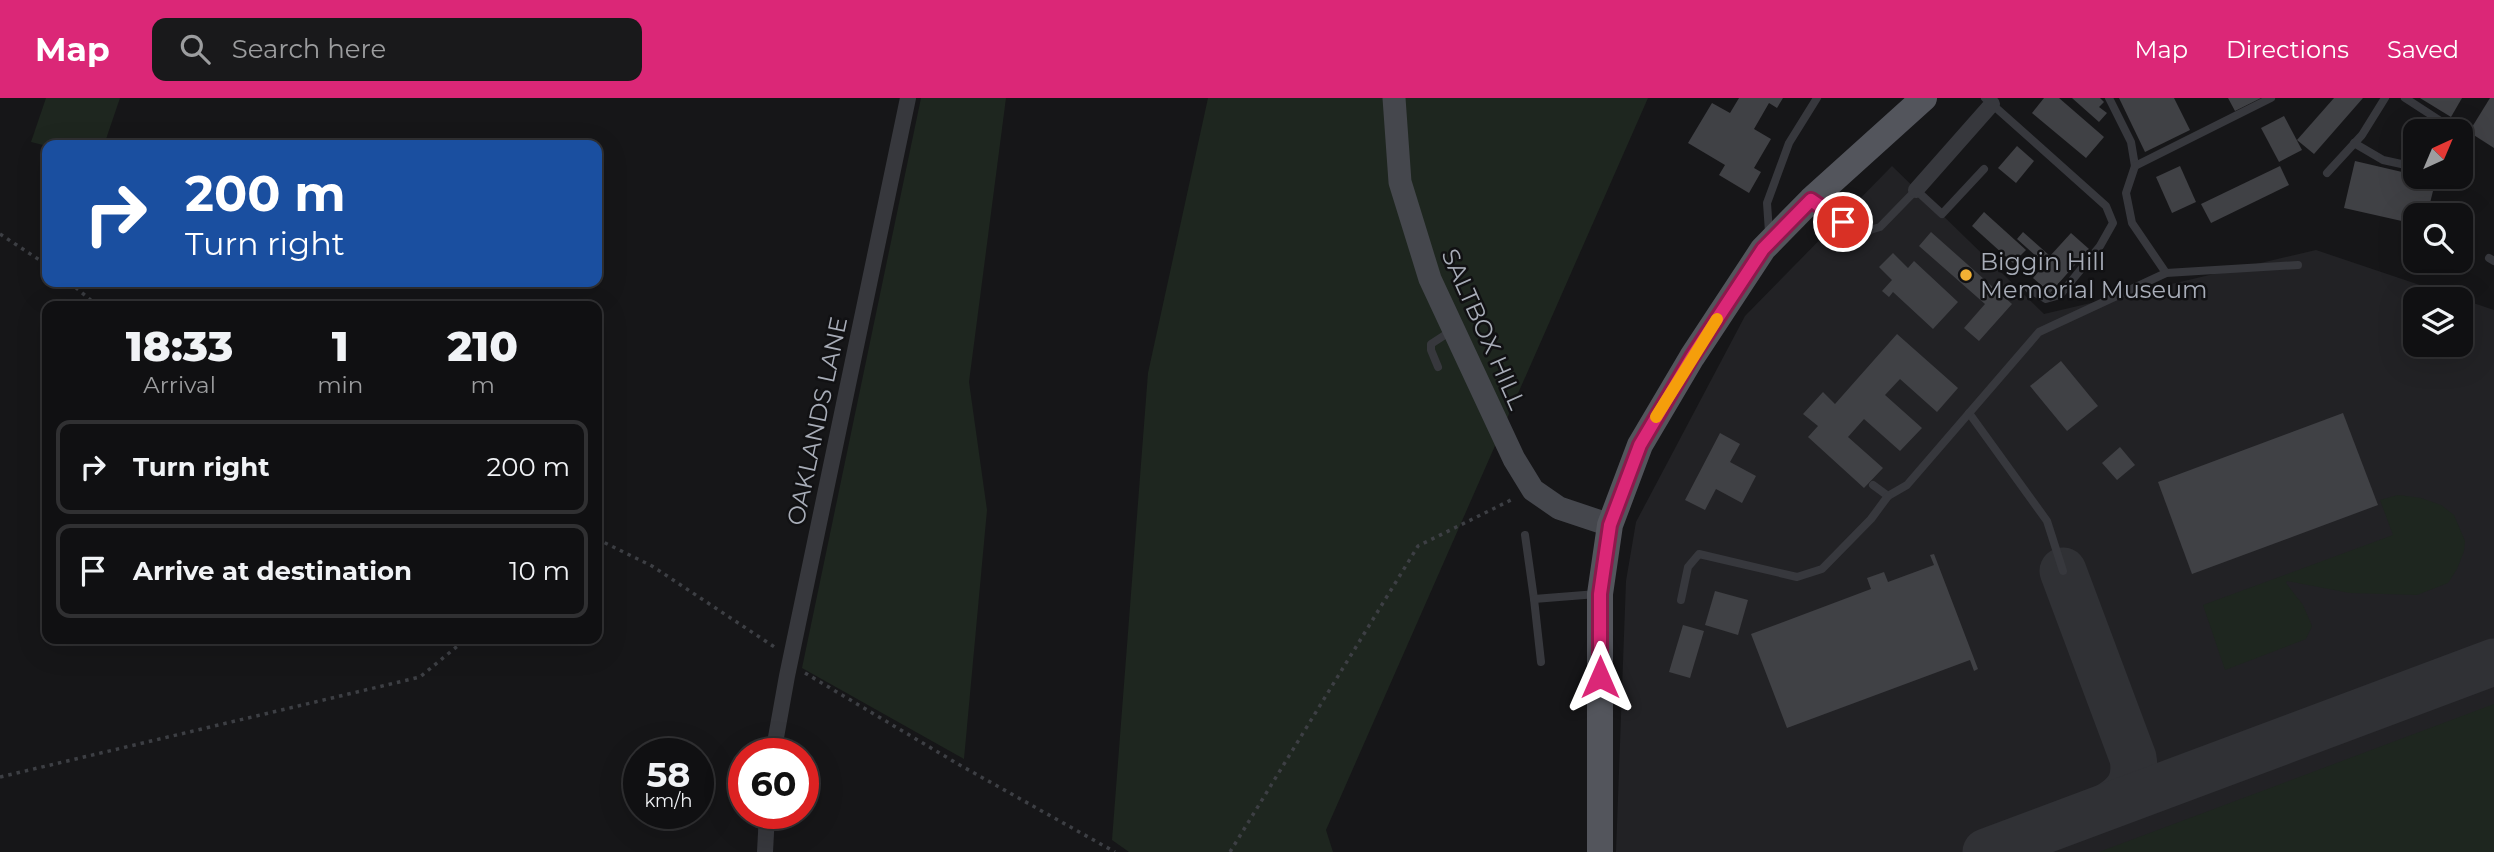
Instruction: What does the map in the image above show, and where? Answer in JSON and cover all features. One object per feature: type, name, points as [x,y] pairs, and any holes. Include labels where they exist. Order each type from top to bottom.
[{"type":"main road","points":[[1600,852],[1600,594],[1610,525],[1640,445],[1692,357],[1770,242],[1811,200],[1924,98]]},
{"type":"street","name":"OAKLANDS LANE","points":[[776,738],[908,98]]},
{"type":"street","name":"SALTBOX HILL","points":[[1394,98],[1400,182],[1430,279],[1514,460],[1533,490],[1559,508],[1610,525]]},
{"type":"street","points":[[1916,190],[1993,100]]},
{"type":"street","points":[[765,852],[766,829]]},
{"type":"lane","points":[[1770,242],[1767,203],[1789,143],[1817,98]]},
{"type":"lane","points":[[2109,98],[2131,142],[2135,166],[2126,192],[2133,223],[2166,273]]},
{"type":"lane","points":[[2135,166],[2271,98]]},
{"type":"lane","points":[[2327,173],[2354,143],[2385,98]]},
{"type":"lane","points":[[2405,98],[2437,119]]},
{"type":"lane","points":[[1993,100],[2106,205],[2113,223],[2100,246],[2060,295],[2046,299],[2029,289]]},
{"type":"lane","points":[[2354,143],[2383,160],[2403,164]]},
{"type":"lane","points":[[1811,200],[1860,233],[1880,227],[1916,190],[1942,214],[1984,169]]},
{"type":"lane","points":[[1681,600],[1688,567],[1699,554],[1797,577],[1822,569],[1871,519],[1888,496],[1907,485],[2039,332],[2166,273],[2298,265]]},
{"type":"lane","points":[[1438,367],[1431,350],[1432,344],[1453,329]]},
{"type":"lane","points":[[1969,413],[2047,521],[2063,571]]},
{"type":"lane","points":[[1873,485],[1888,496]]},
{"type":"lane","points":[[1525,536],[1541,662]]},
{"type":"lane","points":[[1534,599],[1600,594]]},
{"type":"path","points":[[0,233],[42,262]]},
{"type":"path","points":[[75,287],[92,301]]},
{"type":"path","points":[[1230,852],[1418,546],[1533,490]]},
{"type":"path","points":[[602,542],[652,566],[754,632],[784,654],[790,664],[958,764],[1115,852]]},
{"type":"path","points":[[0,777],[420,677],[460,644]]},
{"type":"shaded area","points":[[46,98],[120,98],[106,140],[42,140],[42,145],[31,142]]},
{"type":"shaded area","points":[[921,98],[1006,98],[969,382],[987,510],[964,759],[802,668]]},
{"type":"shaded area","points":[[1208,98],[1648,98],[1326,830],[1333,852],[1129,852],[1112,840],[1148,373]]},
{"type":"shaded area","points":[[1892,166],[2044,314],[2316,250],[2426,287],[2403,287],[2403,357],[2473,357],[2473,303],[2494,310],[2494,852],[1616,852],[1626,581],[1636,522],[1745,316]]},
{"type":"shaded area","points":[[2398,495],[2421,498],[2441,505],[2454,515],[2465,541],[2457,569],[2448,583],[2417,595],[2350,593],[2287,581],[2303,605],[2312,626],[2306,639],[2225,670],[2203,605],[2393,535],[2380,500]]},
{"type":"shaded area","points":[[2494,704],[2494,852],[2099,852]]},
{"type":"building","points":[[1739,98],[1783,98],[1777,108],[1769,103],[1754,129],[1771,139],[1754,168],[1761,172],[1749,193],[1719,175],[1725,165],[1688,143],[1712,103],[1730,113]]},
{"type":"building","points":[[2044,98],[2059,98],[2104,137],[2086,158],[2032,113]]},
{"type":"building","points":[[2072,98],[2100,98],[2104,102],[2099,107],[2107,113],[2099,122]]},
{"type":"building","points":[[2119,98],[2174,98],[2190,130],[2145,152]]},
{"type":"building","points":[[2228,98],[2261,98],[2235,111]]},
{"type":"building","points":[[2334,98],[2363,98],[2314,154],[2297,140]]},
{"type":"building","points":[[2420,98],[2462,98],[2451,117]]},
{"type":"building","points":[[2490,98],[2494,98],[2494,148],[2473,135],[2473,126]]},
{"type":"building","points":[[2284,116],[2302,150],[2279,162],[2261,128]]},
{"type":"building","points":[[2017,146],[2034,161],[2016,183],[1998,168]]},
{"type":"building","points":[[2355,161],[2403,172],[2403,189],[2434,189],[2430,203],[2403,203],[2403,221],[2344,208]]},
{"type":"building","points":[[2180,166],[2196,202],[2172,213],[2156,177]]},
{"type":"building","points":[[2280,166],[2289,185],[2211,223],[2201,204]]},
{"type":"building","points":[[1984,212],[2026,250],[2013,263],[1972,226]]},
{"type":"building","name":"Biggin Hill Memorial Museum","points":[[1931,232],[2012,304],[1979,341],[1964,328],[1985,304],[1919,246]]},
{"type":"building","points":[[2023,232],[2050,256],[2071,233],[2089,249],[2050,293],[2033,278],[2045,264],[2017,239]]},
{"type":"building","points":[[1893,253],[1908,268],[1914,261],[1958,302],[1933,329],[1893,292],[1889,297],[1882,291],[1892,280],[1879,267]]},
{"type":"building","points":[[1897,334],[1958,388],[1937,412],[1900,379],[1885,395],[1922,428],[1900,451],[1864,419],[1848,437],[1883,468],[1864,488],[1808,437],[1818,426],[1803,414],[1823,392],[1835,404]]},
{"type":"building","points":[[2061,361],[2098,406],[2067,431],[2030,386]]},
{"type":"building","points":[[2343,413],[2378,505],[2192,574],[2158,482]]},
{"type":"building","points":[[1720,433],[1740,444],[1730,462],[1756,476],[1742,503],[1716,489],[1705,510],[1685,500]]},
{"type":"building","points":[[2120,447],[2135,465],[2117,480],[2102,463]]},
{"type":"building","points":[[1934,554],[1978,669],[1974,671],[1970,660],[1787,728],[1751,634],[1871,589],[1867,578],[1884,572],[1888,582],[1934,565],[1930,555]]},
{"type":"building","points":[[1715,591],[1748,600],[1738,635],[1705,625]]},
{"type":"building","points":[[1683,625],[1704,631],[1690,678],[1669,672]]},
{"type":"taxiway","points":[[2063,571],[2133,758],[2134,774],[2130,786],[2110,805]]},
{"type":"taxiway","points":[[1986,852],[2494,662]]},
{"type":"slow traffic","points":[[1656,417],[1717,319]]},
{"type":"place","name":"Biggin Hill Memorial Museum","points":[[1966,275]]},
{"type":"route","points":[[1600,677],[1600,594],[1610,525],[1640,445],[1692,357],[1763,249],[1811,200],[1843,222]]}]
